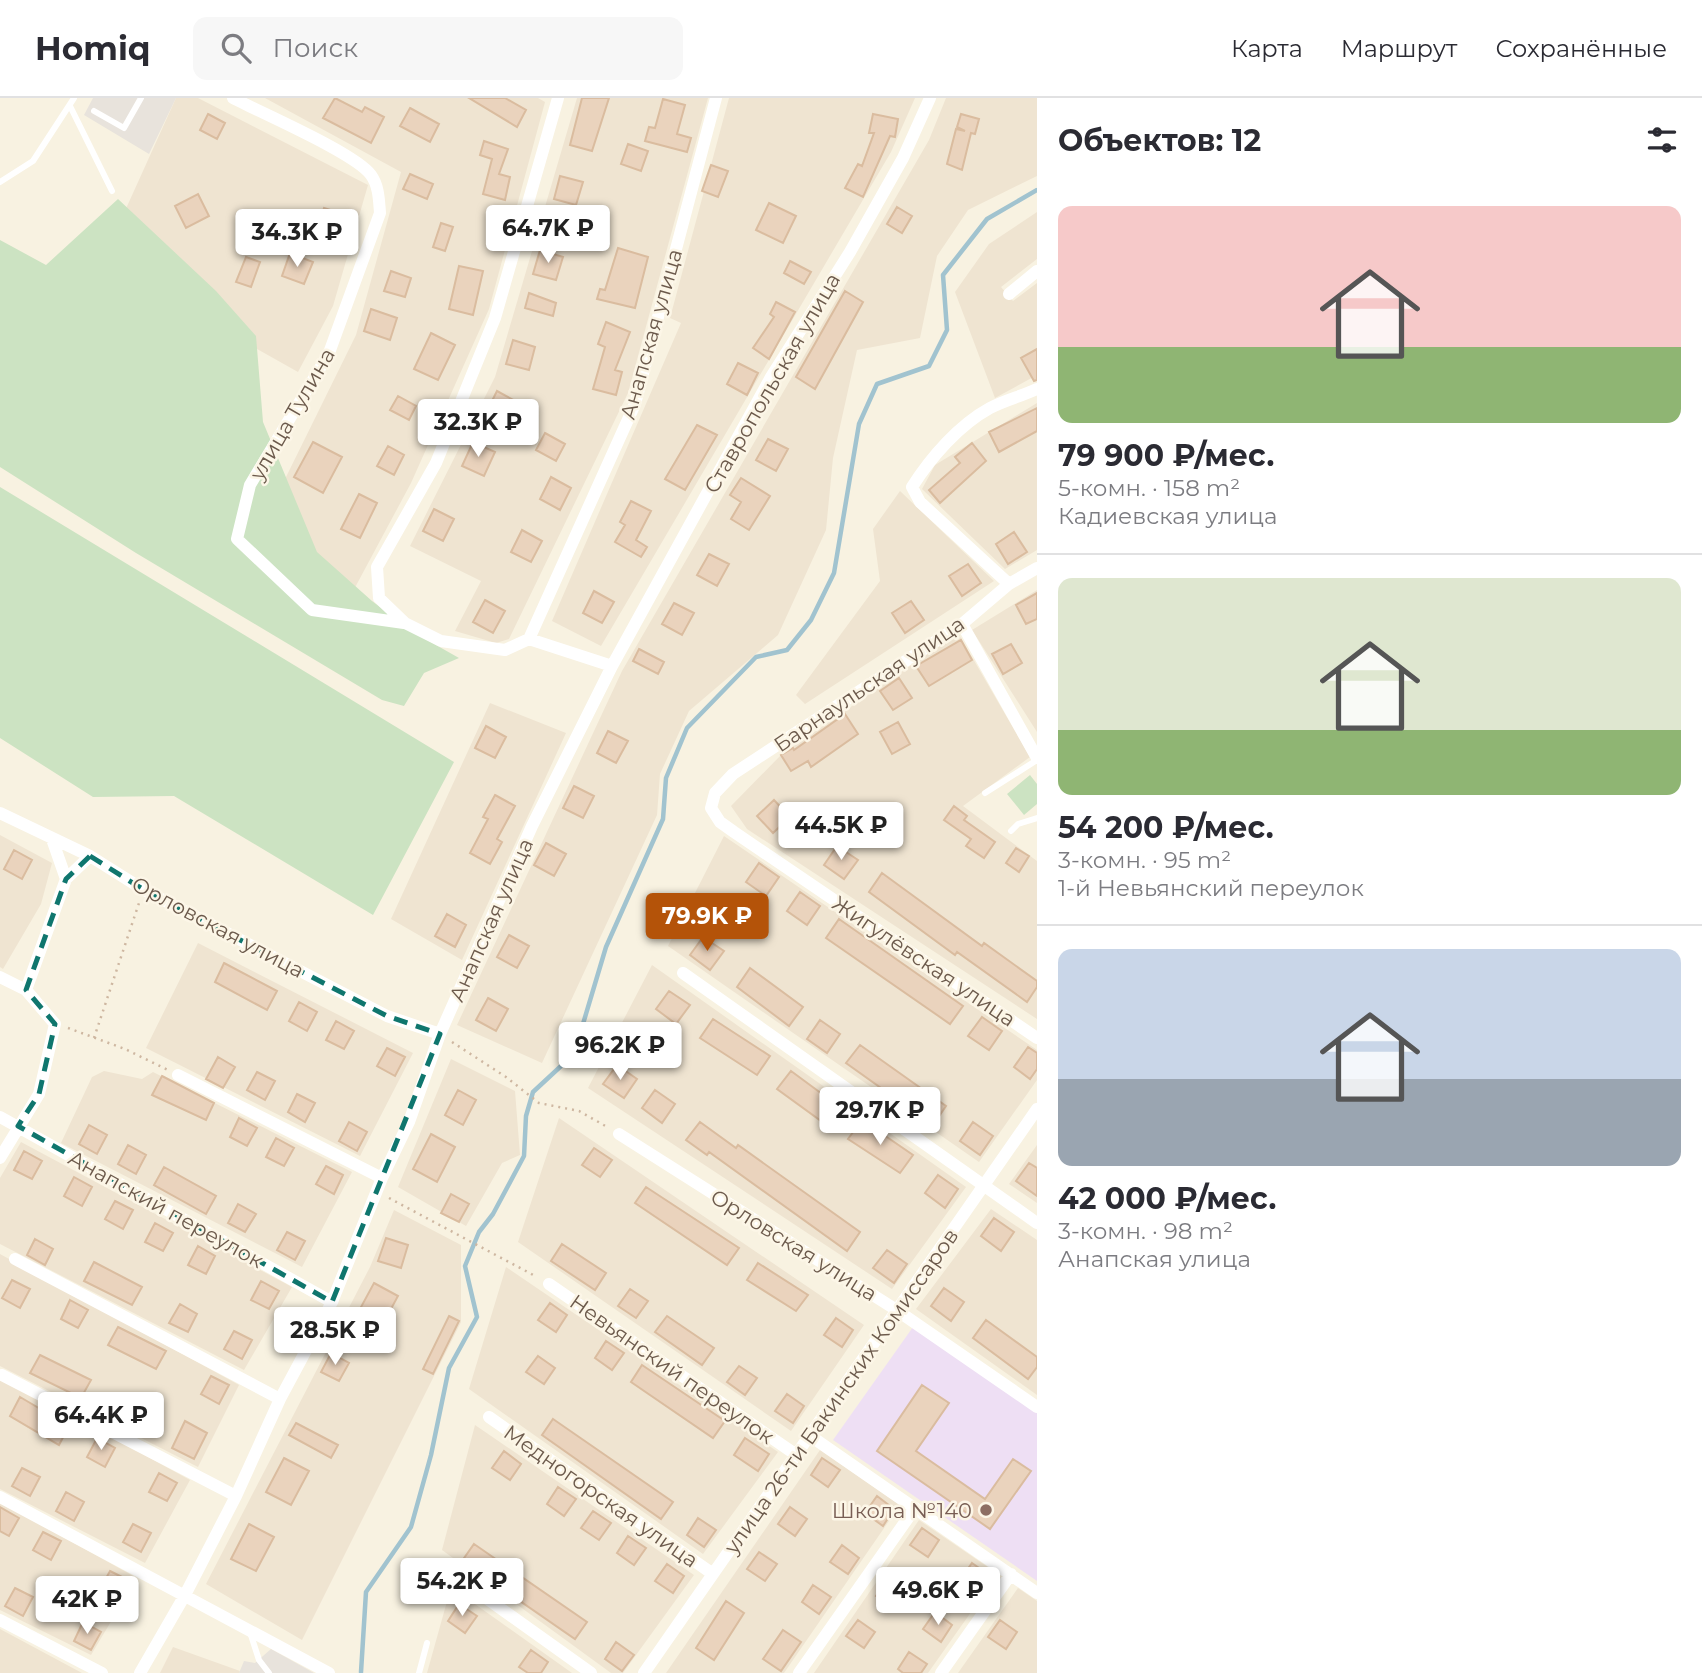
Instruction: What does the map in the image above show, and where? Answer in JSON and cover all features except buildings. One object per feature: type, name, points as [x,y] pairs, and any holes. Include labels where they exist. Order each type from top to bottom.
[{"type":"street","name":"улица Тулина","points":[[233,98],[347,156],[371,175],[379,193],[380,213],[329,353],[250,485],[237,539],[312,610],[405,623]]},
{"type":"street","points":[[558,98],[495,318],[436,463],[377,567],[379,598],[405,623],[441,641],[505,650],[529,639],[612,666]]},
{"type":"street","name":"Анапская улица","points":[[529,639],[635,404],[716,98]]},
{"type":"street","name":"Ставропольская улица","points":[[612,666],[771,377],[850,251],[903,158],[930,98]]},
{"type":"street","points":[[1009,294],[1037,271]]},
{"type":"street","points":[[1009,584],[920,502],[912,487],[925,467],[964,428],[990,408],[1037,389]]},
{"type":"street","name":"Барнаульская улица","points":[[711,808],[715,793],[733,774],[962,624],[1009,584],[1037,568]]},
{"type":"street","points":[[962,624],[1037,759]]},
{"type":"street","name":"Анапская улица","points":[[139,1673],[186,1595],[236,1496],[280,1399],[332,1302],[382,1178],[409,1122],[440,1034],[532,827],[612,666]]},
{"type":"street","name":"Жигулёвская улица","points":[[711,808],[720,822],[734,832],[1037,1038]]},
{"type":"street","name":"Орловская улица","points":[[0,813],[90,856],[144,890],[387,1016],[440,1034]]},
{"type":"street","points":[[52,839],[66,879]]},
{"type":"street","points":[[26,990],[66,879],[90,856]]},
{"type":"street","points":[[683,973],[1037,1223]]},
{"type":"street","points":[[0,977],[26,990],[55,1024],[39,1094],[0,1158]]},
{"type":"street","points":[[178,1075],[382,1178]]},
{"type":"street","name":"улица 26-ти Бакинских Комиссаров","points":[[644,1673],[895,1309],[1037,1109]]},
{"type":"street","name":"Анапский переулок","points":[[0,1117],[332,1302]]},
{"type":"street","name":"Орловская улица","points":[[619,1134],[895,1309],[1037,1407]]},
{"type":"street","points":[[15,1259],[280,1399]]},
{"type":"street","name":"Невьянский переулок","points":[[549,1283],[795,1454]]},
{"type":"street","points":[[2,1375],[236,1496]]},
{"type":"street","name":"Медногорская улица","points":[[489,1417],[713,1574]]},
{"type":"street","points":[[809,1435],[1037,1592]]},
{"type":"street","points":[[0,1497],[329,1673]]},
{"type":"street","points":[[799,1673],[915,1508]]},
{"type":"street","points":[[451,1573],[591,1673]]},
{"type":"street","points":[[941,1673],[1011,1574]]},
{"type":"street","points":[[0,1620],[102,1673]]},
{"type":"lane","points":[[0,182],[33,161],[74,98]]},
{"type":"lane","points":[[94,111],[124,128],[141,98]]},
{"type":"lane","points":[[70,106],[112,191]]},
{"type":"lane","points":[[985,793],[1037,759]]},
{"type":"lane","points":[[1011,831],[1018,824],[1037,818]]},
{"type":"lane","points":[[249,1630],[259,1660],[269,1673]]},
{"type":"lane","points":[[419,1673],[427,1643]]},
{"type":"path","points":[[94,1038],[144,890]]},
{"type":"path","points":[[55,1024],[125,1049],[178,1075]]},
{"type":"path","points":[[440,1034],[538,1103],[579,1111],[619,1134]]},
{"type":"path","points":[[377,1192],[549,1283]]},
{"type":"highlighted area","points":[[90,856],[144,890],[387,1016],[440,1034],[332,1302],[18,1126],[39,1094],[55,1024],[26,990],[66,879]]},
{"type":"shaded area","points":[[93,98],[176,98],[149,154],[84,115]]},
{"type":"shaded area","points":[[176,98],[198,98],[368,185],[333,306],[298,372],[229,333],[124,213]]},
{"type":"shaded area","points":[[265,98],[538,98],[545,102],[489,309],[411,483],[351,595],[253,544],[356,335],[401,172]]},
{"type":"shaded area","points":[[577,98],[708,98],[628,393],[509,639],[496,643],[455,631],[481,581],[410,546],[495,377]]},
{"type":"shaded area","points":[[729,98],[915,98],[891,152],[601,646],[552,621],[681,323],[670,318]]},
{"type":"shaded area","points":[[946,98],[1037,98],[1037,176],[968,210],[937,256],[920,338],[857,350],[833,458],[826,530],[778,635],[689,711],[660,774],[657,815],[542,1063],[457,1025],[622,671],[929,140]]},
{"type":"shaded area","points":[[1037,212],[1037,259],[1001,287],[1013,301],[1037,283],[1037,375],[995,398],[955,292],[989,244]]},
{"type":"shaded area","points":[[1037,403],[1037,550],[1005,569],[922,489],[935,465]]},
{"type":"shaded area","points":[[900,491],[994,581],[805,704],[796,695],[880,581],[873,529]]},
{"type":"shaded area","points":[[1037,590],[1037,732],[972,630]]},
{"type":"shaded area","points":[[958,633],[1030,757],[963,806],[1037,861],[1037,1019],[747,829],[731,806],[781,755]]},
{"type":"shaded area","points":[[490,703],[566,733],[462,960],[391,919]]},
{"type":"shaded area","points":[[0,835],[52,863],[41,904],[3,969],[0,967]]},
{"type":"shaded area","points":[[724,836],[1037,1050],[1037,1080],[979,1162],[668,946]]},
{"type":"shaded area","points":[[198,943],[413,1053],[360,1156],[146,1048]]},
{"type":"shaded area","points":[[652,965],[966,1187],[892,1289],[588,1088]]},
{"type":"shaded area","points":[[451,1059],[515,1091],[520,1155],[502,1163],[466,1226],[398,1187]]},
{"type":"shaded area","points":[[104,1071],[142,1079],[153,1072],[352,1172],[302,1267],[61,1143],[92,1077]]},
{"type":"shaded area","points":[[559,1118],[864,1325],[791,1431],[518,1242]]},
{"type":"shaded area","points":[[21,1142],[292,1287],[244,1370],[0,1244],[0,1178]]},
{"type":"shaded area","points":[[1037,1145],[1037,1203],[1009,1184]]},
{"type":"shaded area","points":[[991,1209],[1037,1240],[1037,1395],[916,1309]]},
{"type":"shaded area","points":[[394,1210],[461,1245],[461,1322],[302,1640],[206,1584],[370,1267]]},
{"type":"shaded area","points":[[0,1254],[239,1385],[198,1467],[0,1366]]},
{"type":"shaded area","points":[[506,1267],[778,1452],[703,1554],[469,1389]]},
{"type":"shaded area","name":"Школа №140","points":[[913,1327],[1037,1413],[1037,1581],[833,1440]]},
{"type":"shaded area","points":[[0,1376],[190,1480],[145,1563],[0,1489]]},
{"type":"shaded area","points":[[475,1425],[694,1575],[623,1673],[611,1673],[442,1550]]},
{"type":"shaded area","points":[[820,1450],[900,1505],[784,1673],[666,1673]]},
{"type":"shaded area","points":[[0,1502],[137,1578],[91,1655],[0,1610]]},
{"type":"shaded area","points":[[919,1520],[998,1574],[928,1673],[814,1673]]},
{"type":"shaded area","points":[[451,1587],[572,1673],[427,1673]]},
{"type":"shaded area","points":[[1018,1588],[1037,1601],[1037,1673],[958,1673]]},
{"type":"shaded area","points":[[0,1629],[82,1673],[0,1673]]},
{"type":"shaded area","points":[[173,1647],[240,1671],[160,1673]]},
{"type":"shaded area","points":[[271,1649],[314,1673],[239,1673],[244,1661],[255,1663]]},
{"type":"green space","points":[[118,199],[216,291],[256,336],[263,422],[317,552],[372,601],[413,632],[459,658],[424,673],[404,706],[382,700],[136,553],[0,467],[0,240],[46,265]]},
{"type":"green space","points":[[0,487],[454,762],[373,915],[174,796],[93,797],[0,738]]},
{"type":"green space","points":[[1030,775],[1037,784],[1037,804],[1024,815],[1007,794]]},
{"type":"waterway","points":[[361,1672],[366,1592],[411,1527],[431,1455],[449,1368],[477,1317],[465,1266],[479,1232],[493,1214],[524,1156],[526,1116],[533,1092],[574,1054],[606,947],[663,819],[666,778],[687,728],[756,657],[787,650],[811,620],[834,573],[859,424],[877,384],[929,366],[947,330],[943,275],[987,219],[1037,190]]},
{"type":"place","name":"Школа №140","points":[[986,1510]]}]
